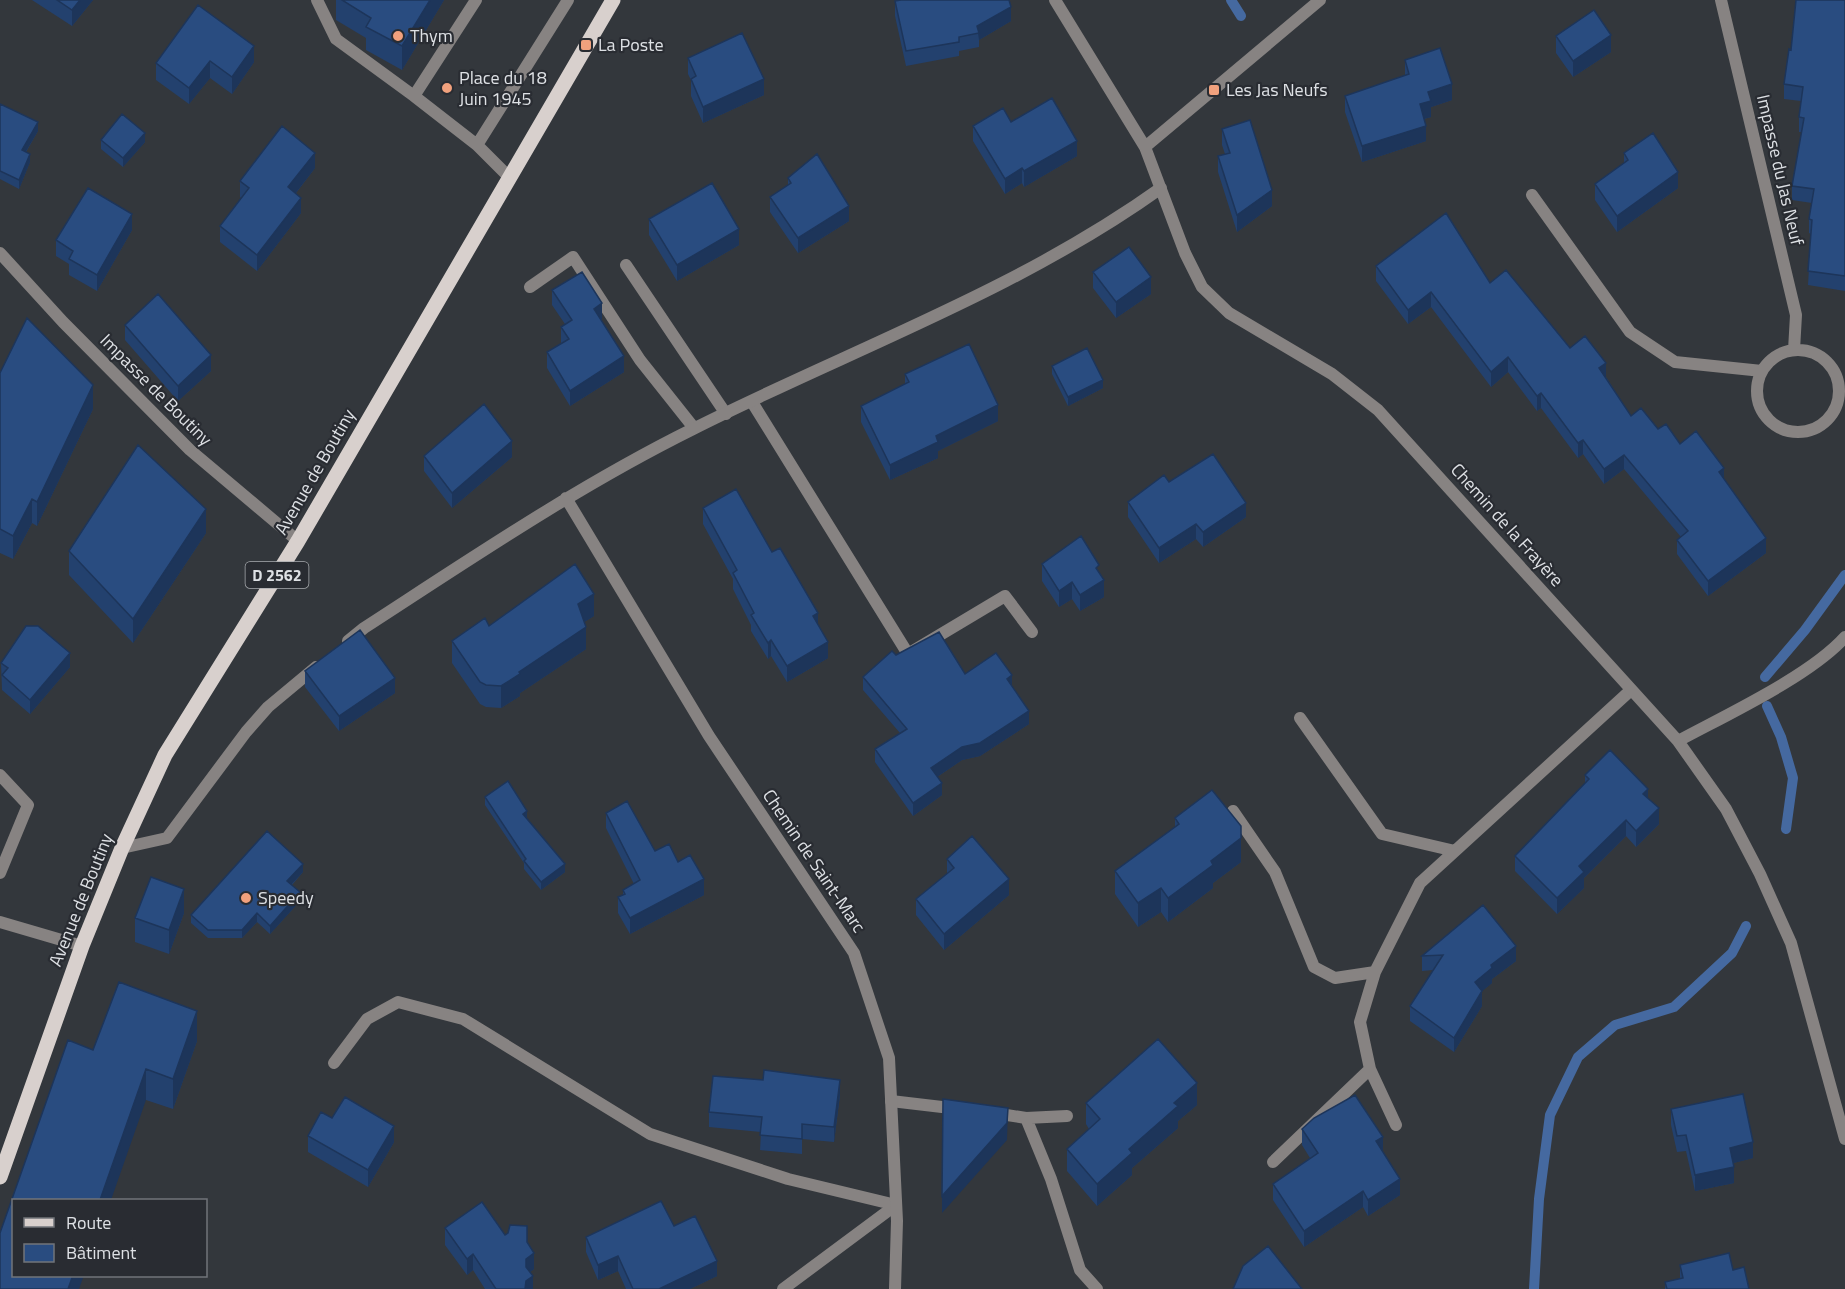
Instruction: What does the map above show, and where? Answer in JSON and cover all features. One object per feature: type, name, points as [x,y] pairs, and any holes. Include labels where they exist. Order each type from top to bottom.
[{"type":"main road","name":"Avenue de Boutiny","points":[[0,1177],[82,946],[122,848],[165,755],[298,541],[613,0]]},
{"type":"street","points":[[317,0],[336,39],[477,146],[509,177]]},
{"type":"street","points":[[414,96],[476,0]]},
{"type":"street","points":[[477,146],[568,0]]},
{"type":"street","name":"Chemin de la Frayère","points":[[1055,0],[1145,147],[1185,253],[1202,287],[1229,313],[1332,374],[1378,410],[1678,741],[1726,808],[1760,874],[1791,943],[1845,1139]]},
{"type":"street","points":[[1145,147],[1320,0]]},
{"type":"street","name":"Impasse du Jas Neuf","points":[[1721,0],[1796,315],[1794,350]]},
{"type":"street","points":[[122,848],[167,838],[268,706],[364,628],[566,498],[694,428],[944,314],[1061,251],[1161,188]]},
{"type":"street","points":[[1532,195],[1630,332],[1675,362],[1762,371]]},
{"type":"street","name":"Impasse de Boutiny","points":[[0,253],[63,322],[190,450],[298,541]]},
{"type":"street","points":[[530,287],[573,257],[640,360],[694,428]]},
{"type":"street","points":[[626,265],[726,414]]},
{"type":"street","points":[[1794,350],[1809,351],[1824,359],[1836,374],[1840,395],[1836,408],[1828,420],[1810,431],[1783,430],[1769,421],[1760,408],[1758,385],[1762,371],[1780,354],[1794,350]]},
{"type":"street","points":[[752,402],[908,654],[1005,596],[1032,633]]},
{"type":"street","name":"Chemin de Saint-Marc","points":[[566,498],[709,736],[854,953],[889,1058],[896,1205],[895,1289]]},
{"type":"street","points":[[1678,741],[1791,678],[1835,649],[1845,637]]},
{"type":"street","points":[[1396,1125],[1370,1069],[1360,1022],[1375,972],[1420,883],[1631,690]]},
{"type":"street","points":[[1300,718],[1382,834],[1455,851]]},
{"type":"street","points":[[0,775],[28,805],[0,873]]},
{"type":"street","points":[[1233,811],[1275,872],[1314,967],[1335,978],[1375,972]]},
{"type":"street","points":[[0,922],[82,946]]},
{"type":"street","points":[[334,1062],[367,1020],[398,1002],[463,1019],[650,1134],[788,1179],[896,1205]]},
{"type":"street","points":[[1273,1162],[1370,1069]]},
{"type":"street","points":[[891,1101],[1026,1118],[1067,1116]]},
{"type":"street","points":[[1026,1118],[1051,1179],[1080,1270],[1097,1289]]},
{"type":"street","points":[[783,1289],[896,1205]]},
{"type":"building","points":[[57,0],[80,0],[72,10]]},
{"type":"building","points":[[342,0],[430,0],[402,46],[366,27],[371,18]]},
{"type":"building","points":[[1009,0],[1011,7],[977,26],[979,33],[959,37],[959,42],[906,51],[895,1]]},
{"type":"building","points":[[1796,0],[1845,0],[1845,276],[1808,271],[1812,220],[1809,219],[1814,189],[1792,186],[1804,118],[1799,117],[1803,87],[1784,84],[1789,49],[1791,50]]},
{"type":"building","points":[[198,5],[254,46],[232,77],[210,61],[189,88],[156,63]]},
{"type":"building","points":[[1594,10],[1611,35],[1573,61],[1556,36]]},
{"type":"building","points":[[742,33],[764,79],[703,107],[691,79],[696,76],[688,58]]},
{"type":"building","points":[[1440,48],[1452,84],[1428,92],[1431,101],[1420,104],[1426,126],[1362,146],[1345,96],[1409,74],[1405,60]]},
{"type":"building","points":[[1052,98],[1077,141],[1005,179],[973,126],[1003,108],[1011,122]]},
{"type":"building","points":[[0,104],[38,122],[22,150],[30,154],[19,180],[0,171]]},
{"type":"building","points":[[122,114],[145,133],[123,158],[101,140]]},
{"type":"building","points":[[1250,120],[1272,190],[1237,215],[1218,156],[1230,153],[1222,129]]},
{"type":"building","points":[[282,126],[315,153],[288,187],[301,198],[257,255],[220,226],[249,188],[240,181]]},
{"type":"building","points":[[1653,133],[1678,172],[1617,216],[1595,184],[1628,160],[1624,153]]},
{"type":"building","points":[[817,154],[849,206],[798,238],[770,197],[791,183],[788,178]]},
{"type":"building","points":[[712,183],[739,229],[677,265],[649,219]]},
{"type":"building","points":[[88,188],[132,214],[97,275],[69,259],[73,251],[56,240]]},
{"type":"building","points":[[1446,213],[1490,283],[1506,270],[1570,348],[1585,336],[1606,363],[1599,368],[1631,416],[1641,408],[1658,429],[1666,424],[1680,444],[1696,431],[1724,468],[1719,472],[1766,538],[1708,581],[1677,540],[1688,531],[1624,455],[1604,469],[1583,440],[1578,443],[1541,393],[1537,396],[1508,357],[1491,372],[1431,292],[1408,310],[1376,266]]},
{"type":"building","points":[[1129,247],[1151,277],[1116,302],[1093,272]]},
{"type":"building","points":[[582,272],[602,303],[594,309],[624,356],[570,391],[547,352],[569,339],[561,327],[572,320],[552,290]]},
{"type":"building","points":[[158,294],[211,355],[178,386],[125,325]]},
{"type":"building","points":[[27,318],[93,385],[37,502],[32,499],[13,536],[0,529],[0,373]]},
{"type":"building","points":[[969,344],[998,405],[936,436],[938,442],[890,465],[861,406],[909,382],[905,374]]},
{"type":"building","points":[[1087,348],[1103,380],[1068,397],[1052,366]]},
{"type":"building","points":[[484,404],[512,441],[452,493],[424,456]]},
{"type":"building","points":[[138,445],[206,509],[133,619],[69,551]]},
{"type":"building","points":[[1213,454],[1246,503],[1203,532],[1196,524],[1159,548],[1128,502],[1164,475],[1169,482]]},
{"type":"building","points":[[736,489],[772,552],[780,548],[818,613],[813,616],[828,642],[787,666],[771,640],[768,643],[751,615],[754,613],[733,573],[737,570],[703,508]]},
{"type":"building","points":[[1081,536],[1099,565],[1096,568],[1104,580],[1080,595],[1072,582],[1059,591],[1042,564]]},
{"type":"building","points":[[575,564],[594,594],[578,604],[586,627],[501,686],[486,685],[480,682],[452,641],[485,618],[489,626]]},
{"type":"building","points":[[26,626],[38,626],[70,653],[30,700],[2,675],[8,668],[1,663]]},
{"type":"building","points":[[360,630],[395,678],[339,716],[305,671]]},
{"type":"building","points":[[939,632],[965,674],[996,653],[1012,675],[1007,679],[1029,711],[980,743],[962,747],[931,768],[942,783],[913,803],[875,749],[907,729],[863,677],[892,651],[896,655]]},
{"type":"building","points":[[1610,750],[1648,789],[1643,794],[1659,808],[1636,831],[1626,820],[1579,866],[1584,872],[1557,898],[1515,856],[1589,779],[1585,775]]},
{"type":"building","points":[[508,781],[527,811],[523,814],[565,864],[541,882],[524,861],[526,859],[485,797]]},
{"type":"building","points":[[1212,790],[1241,826],[1241,838],[1211,861],[1213,865],[1168,898],[1161,888],[1138,903],[1115,871],[1179,824],[1175,818]]},
{"type":"building","points":[[627,801],[655,851],[669,844],[678,862],[690,855],[704,879],[630,918],[618,897],[625,894],[623,890],[640,880],[606,813]]},
{"type":"building","name":"Speedy","points":[[267,831],[303,864],[287,881],[300,892],[270,926],[257,913],[242,930],[208,930],[191,915]]},
{"type":"building","points":[[972,836],[1009,879],[944,934],[916,899],[954,868],[947,859]]},
{"type":"building","points":[[151,877],[184,889],[169,930],[135,918]]},
{"type":"building","points":[[1483,905],[1516,946],[1491,965],[1492,968],[1475,982],[1482,991],[1454,1038],[1410,1006],[1443,955],[1422,956]]},
{"type":"building","points":[[119,982],[197,1011],[173,1079],[146,1069],[100,1199],[12,1199],[12,1277],[72,1277],[68,1289],[0,1289],[0,1233],[68,1040],[93,1050]]},
{"type":"building","points":[[1158,1039],[1197,1083],[1174,1103],[1178,1106],[1129,1149],[1132,1153],[1097,1184],[1067,1149],[1100,1119],[1086,1103]]},
{"type":"building","points":[[764,1070],[840,1080],[834,1127],[802,1124],[802,1139],[760,1135],[762,1117],[709,1112],[713,1076],[763,1080]]},
{"type":"building","points":[[1743,1094],[1753,1142],[1730,1148],[1734,1167],[1695,1175],[1686,1135],[1677,1136],[1671,1109]]},
{"type":"building","points":[[1355,1095],[1383,1137],[1376,1141],[1400,1179],[1368,1200],[1363,1191],[1304,1231],[1273,1184],[1318,1153],[1302,1129],[1314,1118]]},
{"type":"building","points":[[345,1097],[394,1126],[368,1170],[308,1136],[321,1112],[332,1118]]},
{"type":"building","points":[[943,1099],[1008,1108],[1007,1123],[942,1196]]},
{"type":"building","points":[[661,1201],[674,1226],[695,1216],[717,1261],[659,1289],[633,1289],[618,1256],[598,1265],[586,1237]]},
{"type":"building","points":[[482,1202],[505,1235],[510,1225],[527,1226],[527,1242],[534,1253],[526,1259],[526,1267],[533,1276],[526,1281],[525,1289],[496,1289],[473,1254],[467,1259],[445,1228]]},
{"type":"building","points":[[1268,1246],[1302,1289],[1233,1289],[1243,1266]]},
{"type":"building","points":[[1729,1253],[1733,1270],[1744,1267],[1749,1289],[1667,1289],[1665,1282],[1683,1278],[1680,1265]]},
{"type":"waterway","points":[[1231,0],[1241,16]]},
{"type":"waterway","points":[[1765,677],[1805,630],[1845,575]]},
{"type":"waterway","points":[[1767,706],[1781,737],[1793,778],[1786,829]]},
{"type":"waterway","points":[[1534,1289],[1539,1199],[1550,1115],[1578,1057],[1615,1025],[1674,1007],[1732,953],[1746,926]]},
{"type":"place","name":"Thym","points":[[398,36]]},
{"type":"place","name":"La Poste","points":[[586,45]]},
{"type":"place","name":"Place du 18 Juin 1945","points":[[447,88]]},
{"type":"place","name":"Les Jas Neufs","points":[[1214,90]]},
{"type":"place","name":"Speedy","points":[[246,898]]}]
